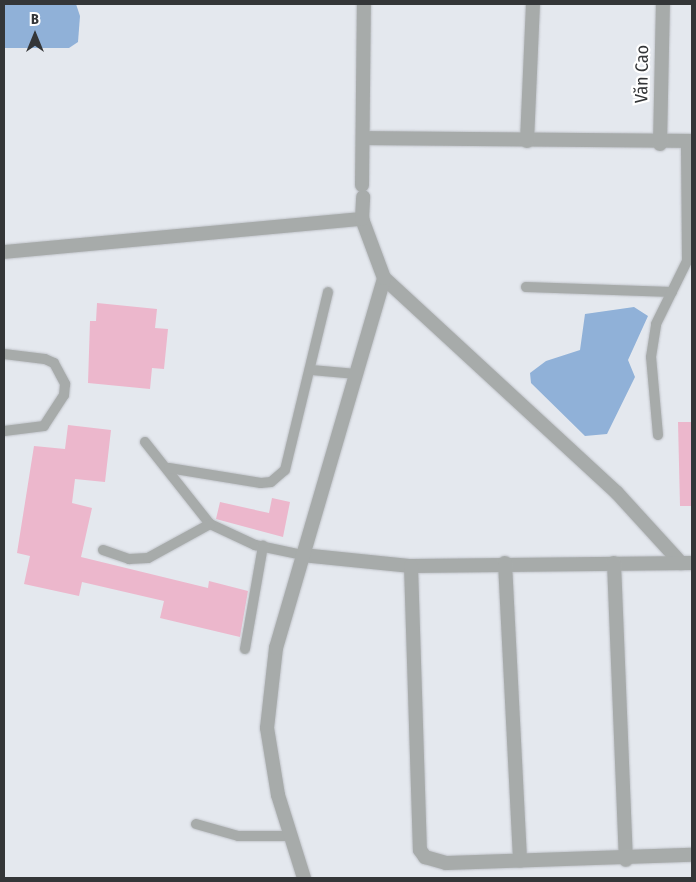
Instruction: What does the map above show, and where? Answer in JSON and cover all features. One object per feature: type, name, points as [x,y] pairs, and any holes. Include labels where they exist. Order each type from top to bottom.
[{"type":"street","points":[[364,4],[362,219],[384,278],[617,493],[686,563]]},
{"type":"street","points":[[526,141],[533,4]]},
{"type":"street","name":"Văn Cao","points":[[660,144],[663,4]]},
{"type":"street","points":[[364,138],[660,144],[689,141]]},
{"type":"street","points":[[4,252],[362,219]]},
{"type":"street","points":[[304,878],[278,795],[267,728],[276,648],[384,278]]},
{"type":"street","points":[[302,555],[411,566],[505,563],[686,563]]},
{"type":"street","points":[[505,563],[520,862]]},
{"type":"street","points":[[614,564],[626,860]]},
{"type":"street","points":[[411,566],[420,850],[430,859],[446,863],[626,860],[692,855]]},
{"type":"lane","points":[[658,435],[651,357],[656,324],[687,261],[689,141]]},
{"type":"lane","points":[[526,287],[672,292]]},
{"type":"lane","points":[[169,468],[271,482],[285,470],[311,370],[328,292]]},
{"type":"lane","points":[[4,354],[45,359],[54,363],[65,384],[64,395],[44,426],[4,431]]},
{"type":"lane","points":[[311,370],[357,374]]},
{"type":"lane","points":[[145,442],[169,468],[183,493],[210,524],[263,546],[302,555]]},
{"type":"lane","points":[[102,550],[129,560],[148,558],[210,524]]},
{"type":"lane","points":[[245,649],[263,546]]},
{"type":"lane","points":[[196,824],[238,836],[290,836]]},
{"type":"water","points":[[4,4],[76,4],[80,16],[78,42],[69,48],[4,48]]},
{"type":"water","points":[[634,307],[648,316],[628,360],[635,377],[607,434],[585,436],[531,383],[530,373],[546,361],[580,350],[585,314]]},
{"type":"building","points":[[97,303],[157,309],[155,328],[168,329],[164,369],[152,368],[150,389],[88,383],[90,321],[96,321]]},
{"type":"building","points":[[678,422],[692,422],[692,506],[680,506]]},
{"type":"building","points":[[68,425],[111,430],[105,482],[75,479],[72,503],[92,508],[81,557],[208,588],[209,581],[248,591],[240,637],[160,618],[164,601],[82,582],[79,596],[24,584],[30,556],[17,553],[34,446],[65,449]]},
{"type":"building","points":[[272,498],[290,502],[283,537],[216,519],[220,502],[269,513]]}]
